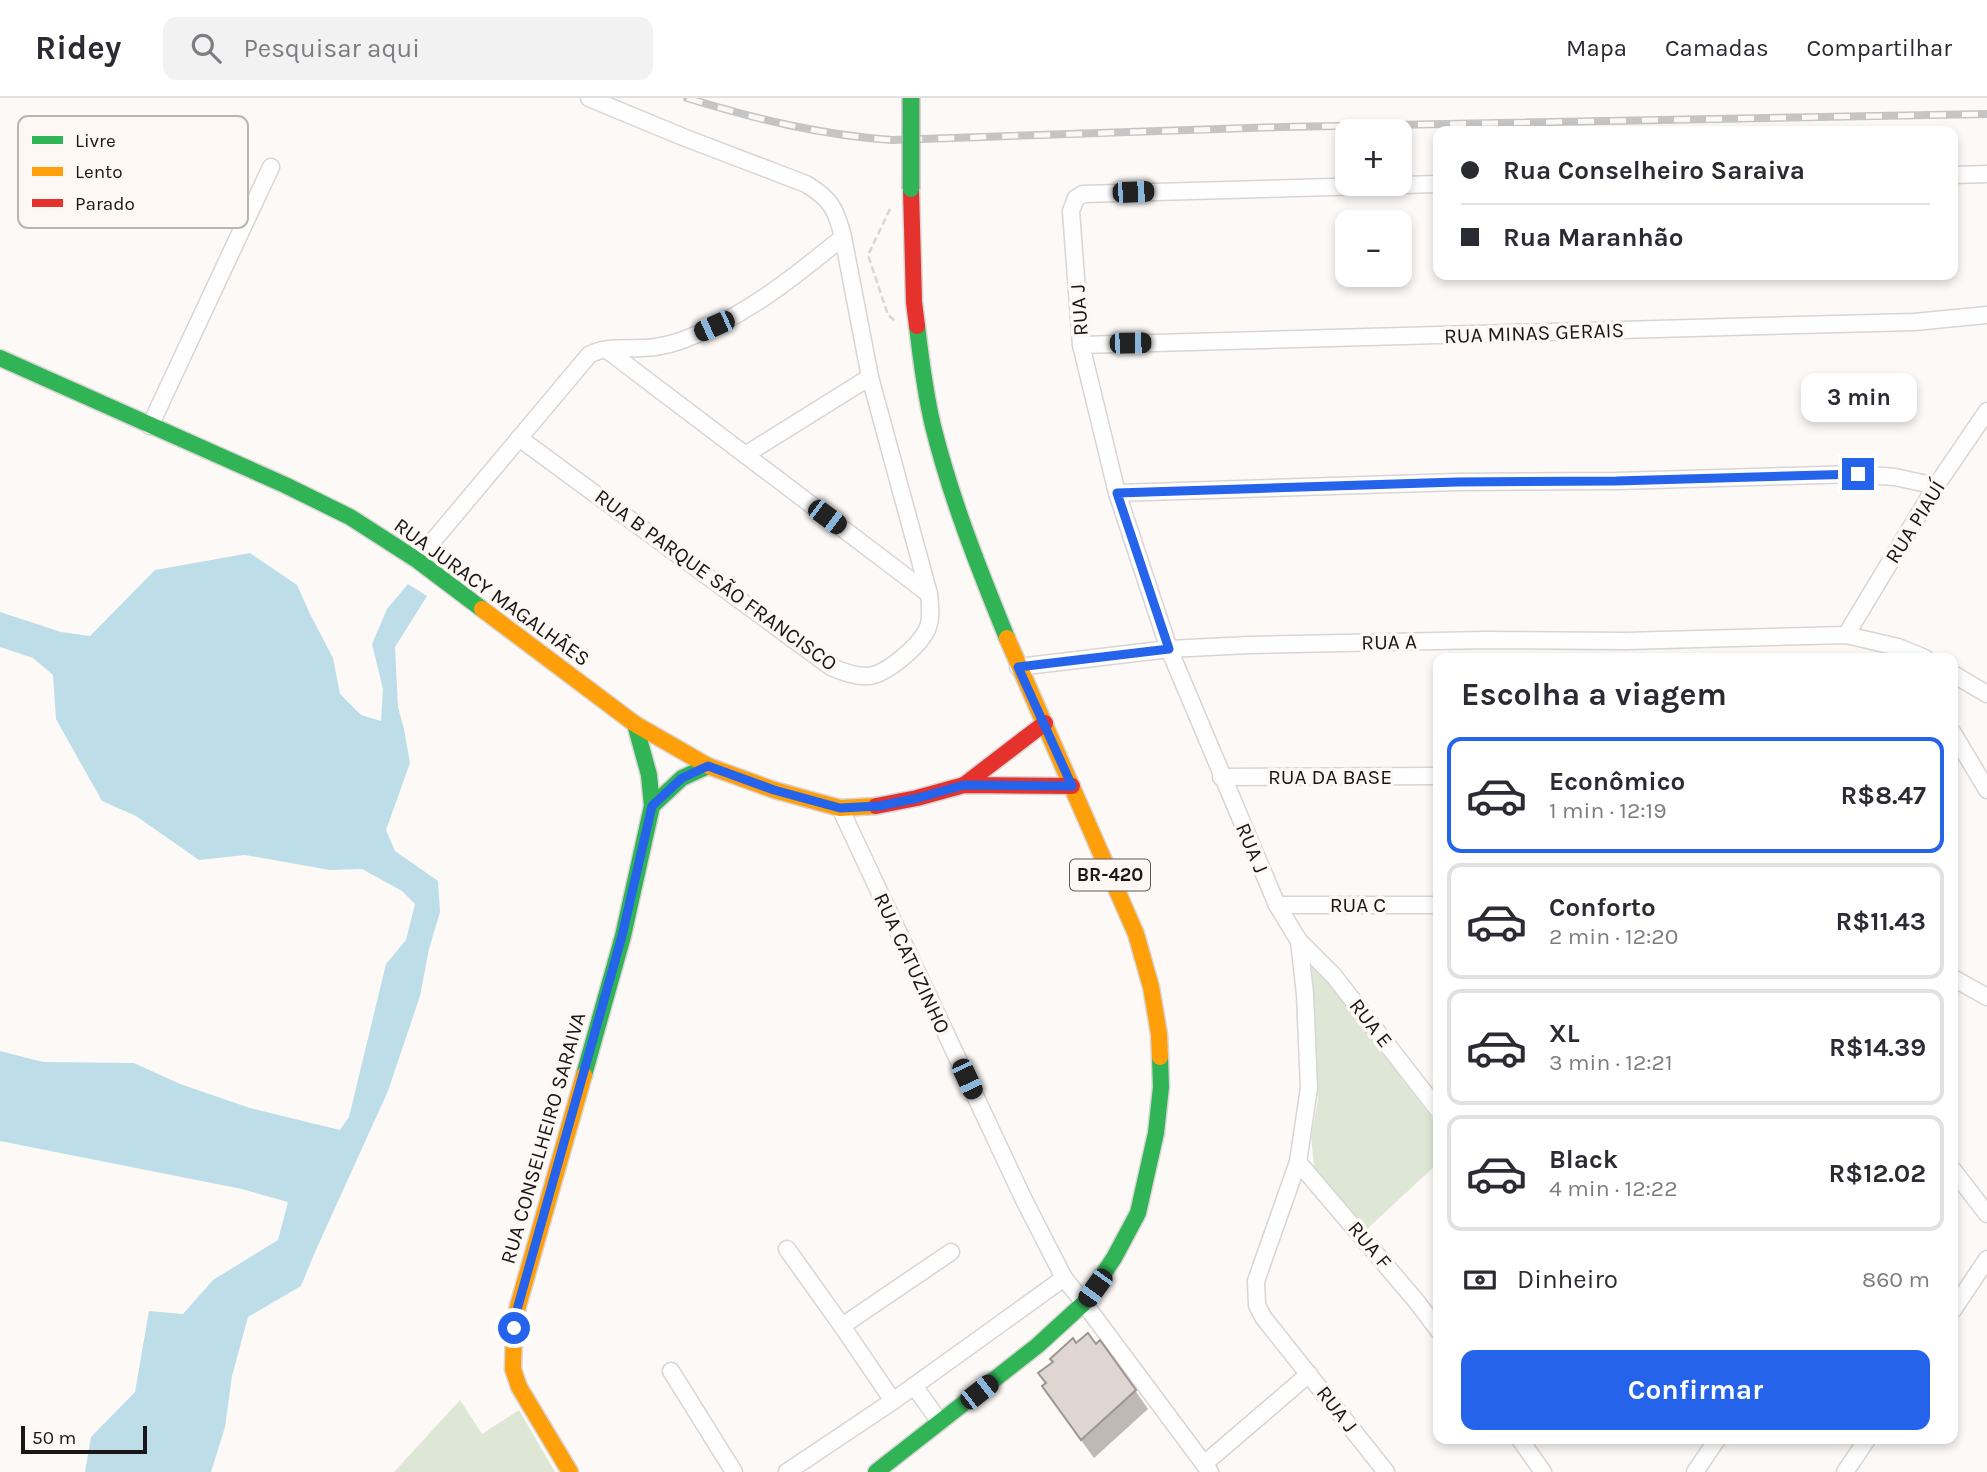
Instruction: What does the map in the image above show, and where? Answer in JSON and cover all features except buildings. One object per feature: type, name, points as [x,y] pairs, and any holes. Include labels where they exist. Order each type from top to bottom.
[{"type":"street","name":"RUA B PARQUE SÃO FRANCISCO","points":[[519,438],[831,667],[871,676],[886,671],[915,646],[927,631],[931,615],[929,594],[870,377],[839,218],[833,205],[821,193],[806,184],[589,98]]},
{"type":"street","name":"BR-420","points":[[876,1472],[1037,1346],[1084,1303],[1114,1258],[1138,1213],[1156,1133],[1161,1087],[1160,1034],[1151,987],[1136,934],[1018,667],[962,524],[930,415],[914,302],[911,98]]},
{"type":"street","points":[[248,216],[271,167]]},
{"type":"street","points":[[1958,175],[1987,174]]},
{"type":"street","name":"RUA J","points":[[1387,1472],[1263,1317],[1257,1305],[1255,1281],[1298,1162],[1309,1088],[1305,994],[1299,941],[1277,905],[1169,649],[1117,493],[1081,345],[1071,211],[1076,198],[1083,194],[1433,184]]},
{"type":"street","points":[[150,426],[243,228]]},
{"type":"street","points":[[417,560],[589,355],[607,349],[644,348],[679,342],[731,318],[793,277],[843,237]]},
{"type":"street","name":"RUA MINAS GERAIS","points":[[1081,345],[1914,322],[1987,316]]},
{"type":"street","points":[[607,349],[929,594]]},
{"type":"street","name":"RUA JURACY MAGALHÃES","points":[[0,358],[285,485],[339,512],[417,560],[635,724],[708,766],[774,790],[840,808],[879,806],[964,785]]},
{"type":"street","points":[[745,455],[870,377]]},
{"type":"street","name":"RUA PIAUÍ","points":[[1846,635],[1936,486],[1987,411]]},
{"type":"street","points":[[1117,493],[1457,482],[1616,481],[1858,474],[1895,477],[1936,486]]},
{"type":"street","name":"RUA A","points":[[1018,667],[1169,649],[1485,640],[1626,641],[1846,635],[1913,653]]},
{"type":"street","points":[[1958,678],[1984,687]]},
{"type":"street","points":[[964,785],[1045,723]]},
{"type":"street","name":"RUA CONSELHEIRO SARAIVA","points":[[570,1472],[519,1387],[513,1368],[514,1328],[622,936],[652,806],[653,790],[635,724]]},
{"type":"street","points":[[1958,741],[1987,790]]},
{"type":"street","points":[[652,806],[682,778],[708,766]]},
{"type":"street","name":"RUA DA BASE","points":[[1221,777],[1433,776]]},
{"type":"street","points":[[964,785],[1072,786]]},
{"type":"street","name":"RUA CATUZINHO","points":[[840,808],[1019,1190],[1064,1278],[1207,1468]]},
{"type":"street","name":"RUA C","points":[[1277,905],[1433,906]]},
{"type":"street","name":"RUA E","points":[[1299,941],[1334,976],[1433,1104]]},
{"type":"street","points":[[1958,981],[1987,997]]},
{"type":"street","name":"RUA F","points":[[1298,1162],[1409,1292],[1433,1324]]},
{"type":"street","points":[[1958,1176],[1987,1214]]},
{"type":"street","points":[[786,1249],[893,1401]]},
{"type":"street","points":[[842,1326],[951,1252]]},
{"type":"street","points":[[1958,1302],[1987,1259]]},
{"type":"street","points":[[787,1472],[893,1401],[1064,1278]]},
{"type":"street","points":[[671,1371],[734,1472]]},
{"type":"street","points":[[1207,1468],[1309,1374]]},
{"type":"street","points":[[914,1386],[940,1422]]},
{"type":"street","points":[[1523,1444],[1543,1472]]},
{"type":"street","points":[[1695,1472],[1714,1444]]},
{"type":"street","points":[[1845,1472],[1864,1444]]},
{"type":"path","points":[[892,206],[868,255],[888,315],[898,324]]},
{"type":"green space","points":[[1311,965],[1316,967],[1433,1119],[1433,1168],[1366,1230],[1314,1166],[1311,1136],[1318,1100],[1306,973]]},
{"type":"green space","points":[[460,1400],[482,1434],[519,1410],[555,1472],[394,1472]]},
{"type":"water","points":[[250,553],[297,585],[333,658],[340,694],[361,715],[381,721],[383,689],[372,644],[387,609],[408,584],[427,596],[395,647],[398,707],[410,763],[386,830],[395,851],[438,881],[440,912],[429,949],[420,996],[388,1091],[301,1286],[248,1317],[232,1376],[225,1427],[211,1472],[85,1472],[91,1437],[135,1392],[149,1311],[183,1314],[213,1280],[278,1240],[288,1202],[242,1189],[0,1141],[0,1051],[43,1062],[134,1063],[180,1084],[250,1108],[340,1130],[349,1117],[386,964],[406,940],[415,904],[402,891],[362,869],[330,870],[245,855],[199,860],[136,816],[102,801],[56,719],[53,675],[33,658],[0,647],[0,612],[61,632],[90,636],[155,570]]},
{"type":"railway","points":[[687,98],[788,125],[892,140],[1282,127],[1987,114]]},
{"type":"traffic: fast","points":[[911,98],[911,189]]},
{"type":"traffic: fast","points":[[917,326],[928,401],[940,453],[966,534],[1007,638]]},
{"type":"traffic: fast","points":[[0,358],[285,485],[350,517],[417,560],[482,609]]},
{"type":"traffic: fast","points":[[584,1075],[623,936],[652,806],[649,775],[635,724]]},
{"type":"traffic: fast","points":[[652,806],[682,778],[708,766]]},
{"type":"traffic: fast","points":[[876,1472],[1037,1346],[1084,1303],[1114,1258],[1138,1213],[1156,1133],[1161,1087],[1160,1057]]},
{"type":"traffic: slow","points":[[482,609],[635,724],[708,766],[774,790],[840,808],[876,806]]},
{"type":"traffic: slow","points":[[1007,638],[1136,934],[1151,987],[1160,1057]]},
{"type":"traffic: slow","points":[[570,1472],[519,1387],[513,1369],[514,1328],[584,1075]]},
{"type":"traffic: jam","points":[[911,189],[917,326]]},
{"type":"traffic: jam","points":[[964,785],[1045,723]]},
{"type":"traffic: jam","points":[[876,806],[964,785],[1072,786]]},
{"type":"route","points":[[514,1328],[622,936],[652,806],[682,778],[708,766],[774,790],[840,808],[879,806],[964,785],[1072,786],[1018,667],[1169,649],[1117,493],[1457,482],[1616,481],[1858,474]]}]
